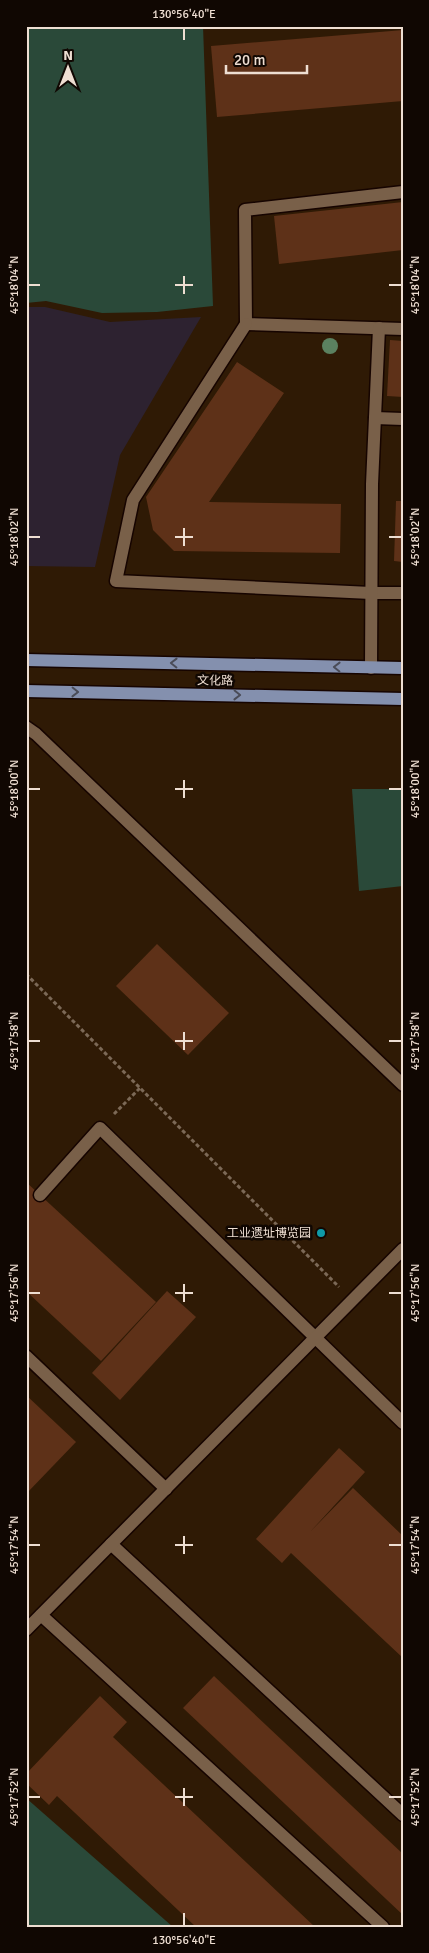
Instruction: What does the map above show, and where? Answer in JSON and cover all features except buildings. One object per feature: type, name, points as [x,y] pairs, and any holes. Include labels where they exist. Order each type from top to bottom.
[{"type":"main road","name":"文化路","points":[[26,660],[403,668]]},
{"type":"main road","name":"文化路","points":[[26,691],[403,699]]},
{"type":"street","points":[[403,192],[245,210],[246,324],[133,500],[116,581],[403,593]]},
{"type":"street","points":[[246,324],[403,329]]},
{"type":"street","points":[[371,668],[372,484],[379,328]]},
{"type":"street","points":[[375,418],[403,418]]},
{"type":"street","points":[[26,727],[44,741],[403,1085]]},
{"type":"street","points":[[40,1196],[100,1128],[403,1423]]},
{"type":"street","points":[[26,1630],[403,1249]]},
{"type":"street","points":[[26,1356],[166,1489]]},
{"type":"street","points":[[111,1544],[403,1815]]},
{"type":"street","points":[[41,1615],[383,1927]]},
{"type":"path","points":[[26,974],[352,1300]]},
{"type":"path","points":[[100,1128],[140,1088]]},
{"type":"shaded area","points":[[26,307],[45,307],[110,322],[201,317],[120,455],[95,567],[26,566]]},
{"type":"green space","points":[[26,26],[203,26],[213,306],[157,312],[102,313],[46,301],[26,303]]},
{"type":"green space","points":[[352,789],[403,789],[403,886],[359,891]]},
{"type":"green space","points":[[26,1798],[173,1927],[26,1927]]},
{"type":"place","name":"工业遗址博览园","points":[[321,1233]]}]
